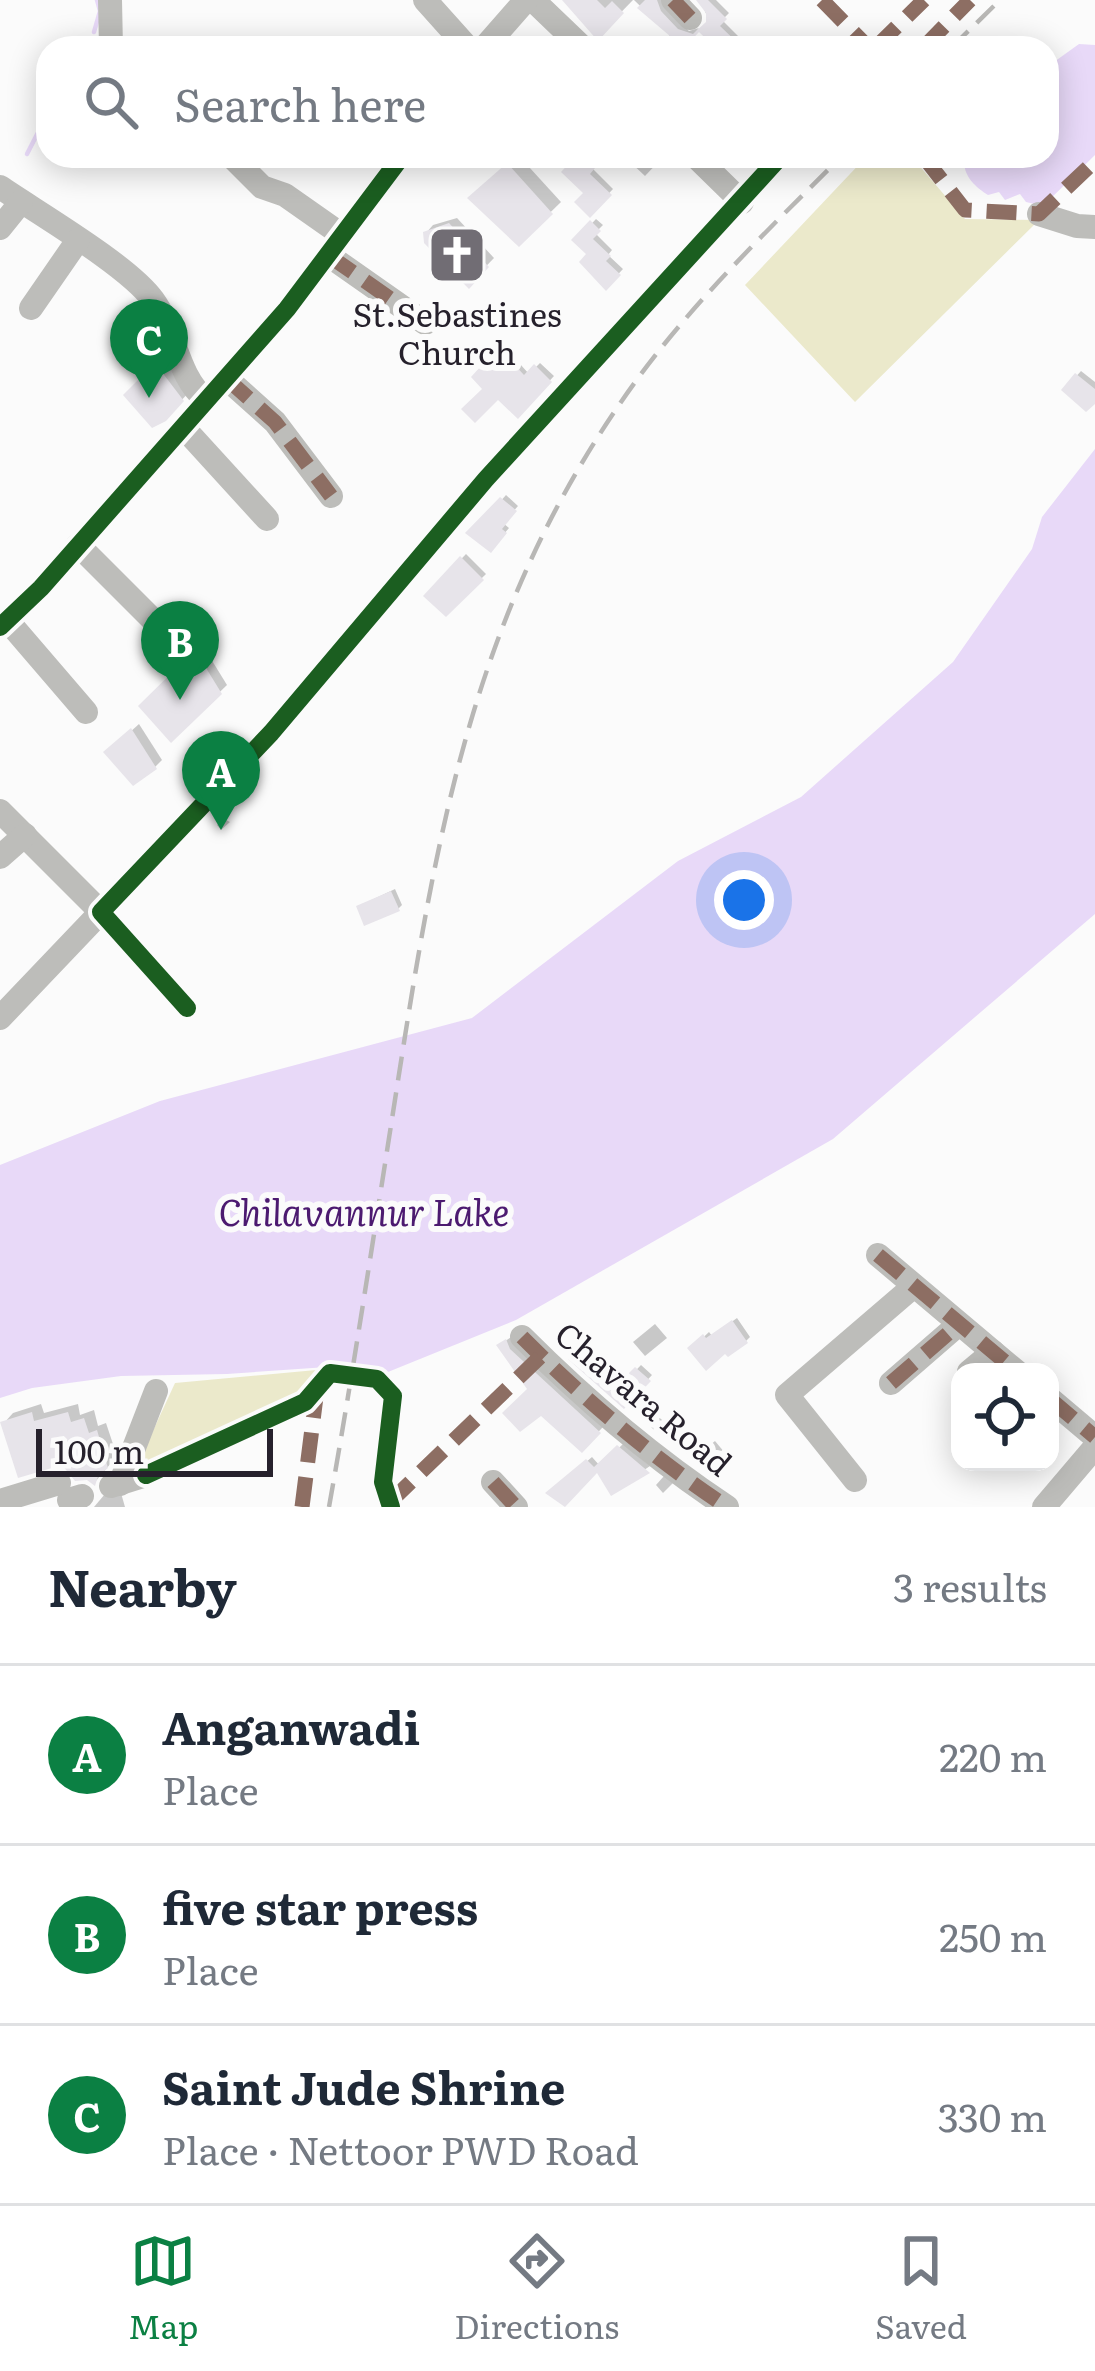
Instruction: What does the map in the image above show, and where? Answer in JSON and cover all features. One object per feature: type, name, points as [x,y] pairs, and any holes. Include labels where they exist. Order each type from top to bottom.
[{"type":"street","points":[[110,0],[111,36]]},
{"type":"street","points":[[425,0],[458,36]]},
{"type":"street","points":[[496,36],[530,0],[570,36]]},
{"type":"street","points":[[243,168],[262,188],[285,195],[425,322]]},
{"type":"street","points":[[86,712],[4,624],[226,378],[393,168]]},
{"type":"street","points":[[707,168],[742,202]]},
{"type":"street","points":[[0,1018],[271,733],[486,479],[772,168]]},
{"type":"street","points":[[0,229],[10,194],[153,300],[193,389],[206,400]]},
{"type":"street","points":[[1039,214],[1095,227]]},
{"type":"street","points":[[32,308],[78,240]]},
{"type":"street","points":[[226,378],[298,448],[331,496]]},
{"type":"street","points":[[183,427],[267,520]]},
{"type":"street","points":[[73,551],[124,611]]},
{"type":"street","points":[[73,551],[165,632]]},
{"type":"street","points":[[0,811],[101,912],[187,1009]]},
{"type":"street","points":[[0,857],[25,835]]},
{"type":"street","points":[[878,1256],[1006,1363]]},
{"type":"street","points":[[855,1480],[787,1395],[914,1286]]},
{"type":"street","points":[[890,1383],[959,1324]]},
{"type":"street","name":"Chavara Road","points":[[522,1337],[576,1391],[727,1507]]},
{"type":"street","points":[[980,1363],[993,1352]]},
{"type":"street","points":[[156,1391],[116,1485],[305,1402],[330,1373],[376,1379],[393,1396],[383,1482],[391,1507]]},
{"type":"street","points":[[1059,1407],[1095,1437]]},
{"type":"street","points":[[1044,1507],[1095,1447]]},
{"type":"street","points":[[494,1482],[516,1507]]},
{"type":"street","points":[[0,1501],[70,1493]]},
{"type":"shaded area","points":[[856,168],[921,168],[965,219],[1039,220],[855,402],[745,285]]},
{"type":"shaded area","points":[[327,1369],[299,1396],[151,1467],[140,1459],[175,1383]]},
{"type":"water","points":[[1079,44],[1095,45],[1095,155],[1043,206],[1026,202],[1020,194],[1005,200],[999,192],[988,195],[965,168],[1059,168],[1059,58]]},
{"type":"water","name":"Chilavannur Lake","points":[[1095,449],[1095,914],[833,1139],[516,1320],[383,1374],[342,1366],[121,1376],[32,1388],[0,1398],[0,1165],[160,1101],[472,1018],[678,861],[801,797],[953,662],[1032,549],[1042,517]]},
{"type":"building","points":[[562,0],[597,0],[605,8],[612,1],[624,13],[603,36],[594,36]]},
{"type":"building","points":[[645,0],[657,0],[678,29],[693,34],[706,22],[706,13],[696,0],[708,0],[727,19],[720,26],[730,36],[699,32],[695,36],[670,36],[637,8]]},
{"type":"building","points":[[501,168],[512,168],[553,214],[519,247],[467,198]]},
{"type":"building","points":[[595,168],[590,174],[612,195],[590,218],[574,202],[583,193],[561,172]]},
{"type":"building","points":[[590,220],[601,231],[593,239],[611,256],[606,261],[621,275],[606,291],[579,262],[586,254],[571,240]]},
{"type":"building","name":"St.Sebastines Church","points":[[449,223],[489,267],[469,289],[424,243],[423,232]]},
{"type":"building","points":[[498,347],[524,375],[534,364],[552,382],[518,419],[498,400],[475,423],[461,409],[482,389],[471,377]]},
{"type":"building","points":[[155,363],[184,401],[166,421],[152,428],[123,395]]},
{"type":"building","points":[[1075,373],[1095,389],[1095,404],[1086,412],[1061,390]]},
{"type":"building","points":[[500,497],[517,511],[491,553],[465,533]]},
{"type":"building","points":[[460,556],[484,580],[446,617],[423,596]]},
{"type":"building","points":[[195,650],[222,694],[171,743],[138,706]]},
{"type":"building","points":[[131,728],[157,769],[133,786],[103,752]]},
{"type":"building","points":[[391,891],[400,911],[364,926],[356,906]]},
{"type":"building","points":[[732,1320],[748,1343],[728,1357],[725,1354],[706,1371],[687,1348]]},
{"type":"building","points":[[506,1339],[510,1349],[601,1433],[582,1453],[541,1416],[520,1432],[502,1413],[527,1389],[496,1345]]},
{"type":"building","points":[[581,1348],[611,1391],[635,1367],[651,1381],[624,1409],[568,1359]]},
{"type":"building","points":[[32,1412],[34,1421],[68,1412],[71,1422],[84,1418],[89,1433],[97,1430],[108,1468],[95,1486],[87,1480],[75,1481],[62,1465],[18,1478],[0,1422]]},
{"type":"building","points":[[617,1445],[650,1473],[611,1496],[597,1473],[565,1507],[545,1493],[586,1459],[594,1467]]},
{"type":"waterway","points":[[94,32],[100,11],[97,0]]},
{"type":"waterway","points":[[27,154],[36,136]]},
{"type":"railway","points":[[963,36],[1000,0]]},
{"type":"railway","points":[[329,1507],[427,905],[468,732],[494,649],[569,485],[619,405],[696,306],[830,168]]},
{"type":"marked path","points":[[673,0],[690,18]]},
{"type":"marked path","points":[[822,0],[857,36]]},
{"type":"marked path","points":[[887,36],[924,0]]},
{"type":"marked path","points":[[935,36],[970,0]]},
{"type":"marked path","points":[[932,168],[965,210],[1039,214],[1095,161]]},
{"type":"marked path","points":[[328,255],[425,323]]},
{"type":"marked path","points":[[226,378],[275,422],[331,496]]},
{"type":"marked path","points":[[878,1255],[1006,1363]]},
{"type":"marked path","points":[[891,1383],[959,1324]]},
{"type":"marked path","points":[[522,1337],[620,1427],[727,1507]]},
{"type":"marked path","points":[[389,1503],[541,1356]]},
{"type":"marked path","points":[[302,1507],[317,1389]]},
{"type":"marked path","points":[[1059,1407],[1095,1437]]},
{"type":"marked path","points":[[493,1482],[516,1507]]},
{"type":"cycle path","points":[[0,627],[41,588],[287,309],[393,168]]},
{"type":"cycle path","points":[[187,1008],[101,912],[271,733],[486,479],[770,168]]},
{"type":"cycle path","points":[[146,1475],[305,1402],[330,1373],[377,1379],[393,1396],[383,1482],[391,1507]]},
{"type":"place","name":"St.Sebastines Church","points":[[457,255]]},
{"type":"place","name":"Saint Jude Shrine","points":[[149,398]]},
{"type":"place","name":"five star press","points":[[180,700]]},
{"type":"place","name":"Anganwadi","points":[[221,830]]}]
